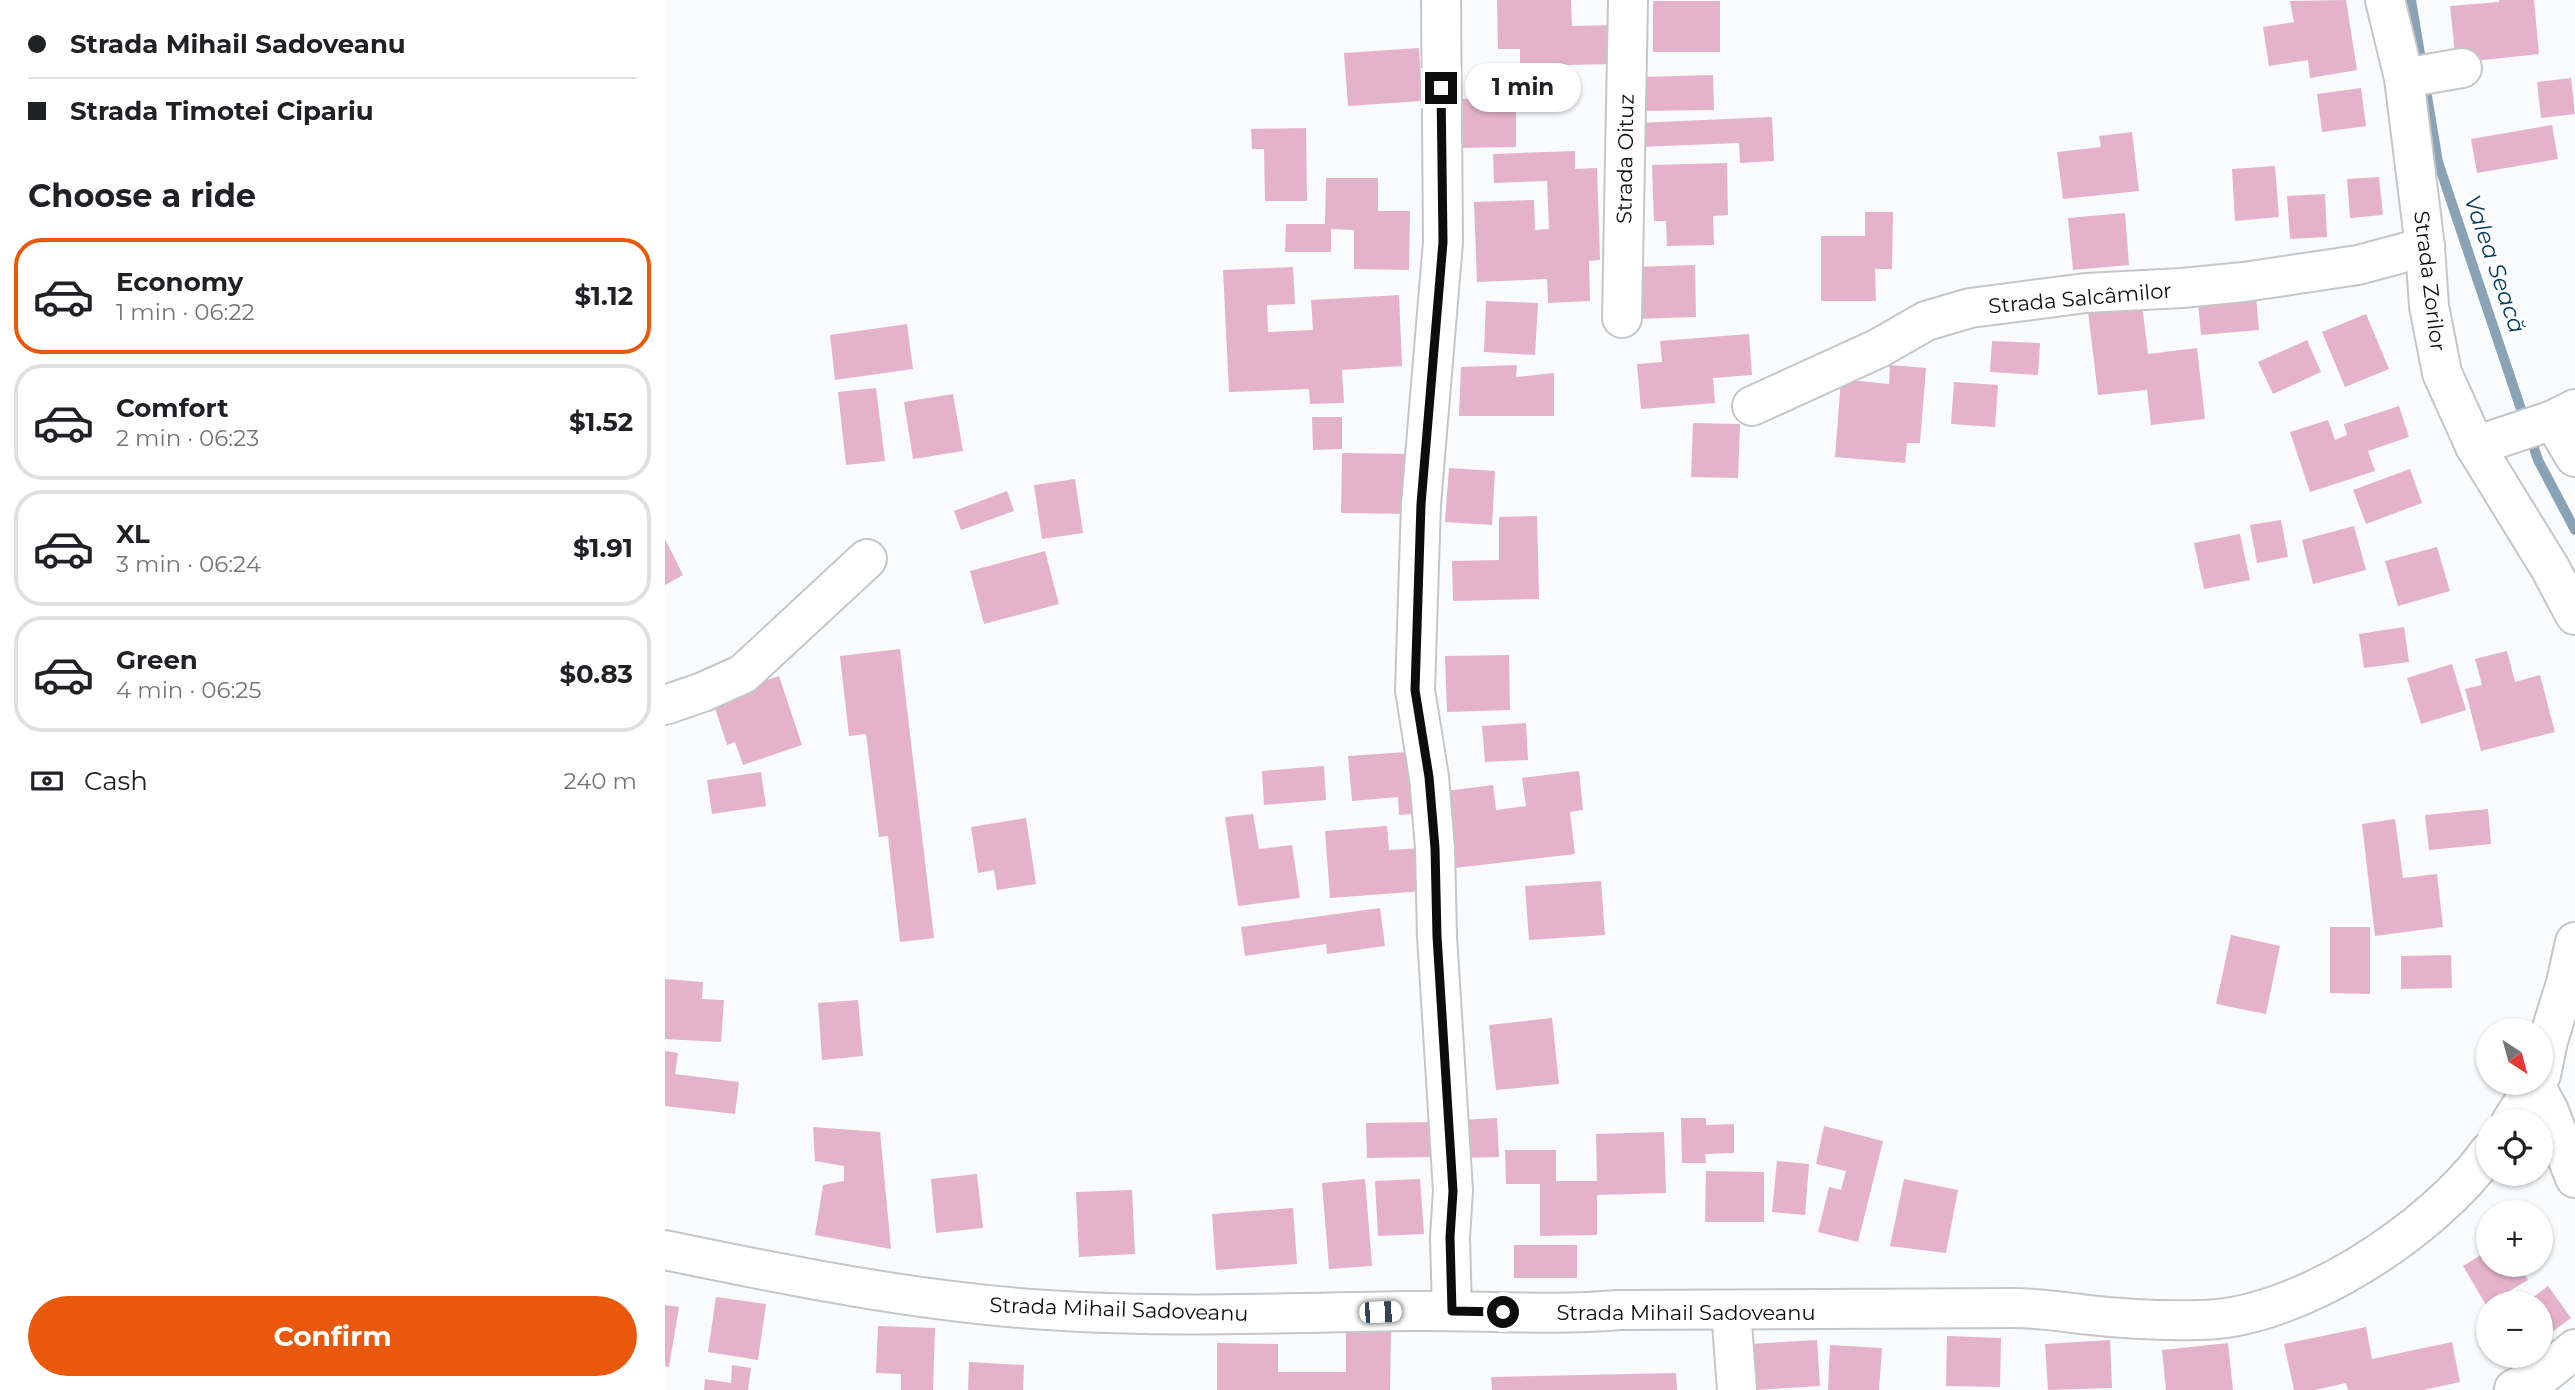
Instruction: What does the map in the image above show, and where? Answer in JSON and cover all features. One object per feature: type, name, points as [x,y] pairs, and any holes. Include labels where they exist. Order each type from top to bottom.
[{"type":"street","points":[[1441,0],[1443,242],[1421,504],[1415,690],[1429,777],[1435,848],[1437,936],[1453,1191],[1450,1237],[1452,1311]]},
{"type":"street","name":"Strada Oituz","points":[[1622,318],[1628,0]]},
{"type":"street","name":"Strada Zorilor","points":[[2385,0],[2404,78],[2425,247],[2429,306],[2442,373],[2489,442],[2575,615]]},
{"type":"street","points":[[2404,78],[2462,68]]},
{"type":"street","name":"Strada Salcâmilor","points":[[1752,406],[1879,348],[1926,321],[1970,308],[2099,292],[2244,282],[2358,265],[2425,247]]},
{"type":"street","points":[[2489,442],[2564,415],[2575,457]]},
{"type":"street","points":[[665,705],[743,674],[867,559]]},
{"type":"street","points":[[2553,1025],[2575,942]]},
{"type":"street","points":[[2548,1096],[2549,1111],[2575,1178]]},
{"type":"street","name":"Strada Mihail Sadoveanu","points":[[665,1250],[897,1293],[1045,1310],[1260,1315],[1452,1311],[1581,1313],[1619,1310],[2019,1308],[2125,1318],[2202,1321],[2243,1315],[2340,1278],[2398,1240],[2446,1199],[2476,1166]]},
{"type":"street","points":[[1731,1310],[1737,1390]]},
{"type":"street","points":[[2514,1389],[2544,1374],[2575,1349]]},
{"type":"building","points":[[1497,0],[1571,0],[1572,26],[1614,25],[1615,64],[1520,66],[1520,49],[1498,49]]},
{"type":"building","points":[[2346,0],[2357,70],[2310,78],[2308,60],[2269,66],[2263,27],[2294,22],[2290,1]]},
{"type":"building","points":[[2499,0],[2534,0],[2539,54],[2456,63],[2450,6]]},
{"type":"building","points":[[1653,1],[1720,1],[1720,52],[1653,52]]},
{"type":"building","points":[[1419,48],[1422,101],[1348,106],[1344,53]]},
{"type":"building","points":[[1565,72],[1567,101],[1524,103],[1523,74]]},
{"type":"building","points":[[1713,75],[1714,110],[1641,111],[1640,77]]},
{"type":"building","points":[[2571,78],[2575,114],[2541,118],[2537,82]]},
{"type":"building","points":[[2361,88],[2366,126],[2322,132],[2317,94]]},
{"type":"building","points":[[1457,99],[1516,99],[1516,147],[1458,148]]},
{"type":"building","points":[[1772,117],[1774,161],[1740,163],[1739,143],[1638,147],[1637,123]]},
{"type":"building","points":[[2552,125],[2558,159],[2477,173],[2471,139]]},
{"type":"building","points":[[1306,128],[1307,201],[1265,201],[1264,149],[1252,149],[1251,129]]},
{"type":"building","points":[[2132,132],[2139,191],[2063,199],[2057,152],[2101,147],[2099,136]]},
{"type":"building","points":[[1575,151],[1575,169],[1597,168],[1600,260],[1589,261],[1590,301],[1548,303],[1547,279],[1477,282],[1474,202],[1534,200],[1535,230],[1549,229],[1547,181],[1494,183],[1493,154]]},
{"type":"building","points":[[1727,163],[1728,215],[1713,216],[1714,245],[1667,246],[1666,221],[1654,221],[1652,165]]},
{"type":"building","points":[[2275,166],[2279,217],[2235,221],[2232,169]]},
{"type":"building","points":[[2379,177],[2383,215],[2350,218],[2347,179]]},
{"type":"building","points":[[1326,178],[1378,178],[1378,211],[1410,211],[1409,270],[1354,269],[1354,230],[1331,229],[1331,252],[1285,252],[1286,224],[1325,224]]},
{"type":"building","points":[[2325,194],[2327,237],[2290,239],[2287,196]]},
{"type":"building","points":[[1865,212],[1893,212],[1892,269],[1875,269],[1876,301],[1821,301],[1821,236],[1865,236]]},
{"type":"building","points":[[2125,213],[2129,265],[2073,270],[2068,218]]},
{"type":"building","points":[[1695,265],[1696,317],[1635,319],[1633,267]]},
{"type":"building","points":[[1293,267],[1295,304],[1267,305],[1268,332],[1313,330],[1311,300],[1399,295],[1402,366],[1342,370],[1344,403],[1310,404],[1309,389],[1229,392],[1223,270]]},
{"type":"building","points":[[2255,286],[2259,330],[2201,335],[2197,291]]},
{"type":"building","points":[[2141,296],[2148,354],[2197,348],[2205,419],[2151,425],[2147,390],[2098,395],[2087,303]]},
{"type":"building","points":[[1486,301],[1538,303],[1535,355],[1484,352]]},
{"type":"building","points":[[2366,314],[2389,369],[2345,387],[2322,332]]},
{"type":"building","points":[[907,324],[913,369],[835,380],[830,335]]},
{"type":"building","points":[[1749,334],[1752,375],[1713,378],[1715,403],[1641,409],[1637,364],[1662,362],[1660,341]]},
{"type":"building","points":[[2307,340],[2321,372],[2273,394],[2258,362]]},
{"type":"building","points":[[1992,341],[2040,343],[2038,375],[1990,372]]},
{"type":"building","points":[[1517,365],[1516,377],[1554,373],[1554,416],[1459,416],[1461,367]]},
{"type":"building","points":[[1890,365],[1926,368],[1920,443],[1907,443],[1905,463],[1835,457],[1841,379],[1889,384]]},
{"type":"building","points":[[1954,382],[1998,385],[1995,427],[1951,424]]},
{"type":"building","points":[[876,388],[885,461],[846,465],[838,392]]},
{"type":"building","points":[[953,394],[963,451],[913,459],[904,402]]},
{"type":"building","points":[[2399,406],[2409,437],[2368,451],[2375,471],[2310,492],[2290,432],[2328,420],[2335,440],[2347,435],[2344,424]]},
{"type":"building","points":[[1312,417],[1342,417],[1342,449],[1313,450]]},
{"type":"building","points":[[1693,423],[1740,424],[1738,478],[1691,477]]},
{"type":"building","points":[[1342,453],[1413,454],[1412,514],[1341,513]]},
{"type":"building","points":[[1449,468],[1495,471],[1492,525],[1445,522]]},
{"type":"building","points":[[2410,469],[2422,503],[2366,524],[2353,490]]},
{"type":"building","points":[[1075,479],[1083,533],[1042,539],[1034,485]]},
{"type":"building","points":[[1007,491],[1014,511],[961,530],[954,511]]},
{"type":"building","points":[[1537,516],[1539,599],[1453,601],[1452,561],[1499,560],[1499,517]]},
{"type":"building","points":[[2281,520],[2288,557],[2257,563],[2250,525]]},
{"type":"building","points":[[2354,526],[2366,570],[2313,584],[2302,540]]},
{"type":"building","points":[[2240,534],[2250,580],[2204,589],[2194,543]]},
{"type":"building","points":[[665,539],[683,575],[665,585]]},
{"type":"building","points":[[2437,547],[2450,591],[2398,606],[2385,561]]},
{"type":"building","points":[[1045,551],[1059,604],[984,624],[970,571]]},
{"type":"building","points":[[2404,627],[2409,662],[2364,668],[2359,634]]},
{"type":"building","points":[[900,649],[934,938],[900,942],[888,836],[879,837],[866,734],[849,736],[840,656]]},
{"type":"building","points":[[2507,651],[2515,682],[2540,675],[2555,732],[2481,751],[2465,689],[2482,685],[2475,659]]},
{"type":"building","points":[[1509,655],[1510,710],[1447,712],[1445,656]]},
{"type":"building","points":[[2452,664],[2466,710],[2421,724],[2407,678]]},
{"type":"building","points":[[779,676],[802,745],[743,765],[735,742],[727,745],[712,699]]},
{"type":"building","points":[[1526,723],[1528,760],[1485,762],[1482,726]]},
{"type":"building","points":[[1421,751],[1425,813],[1399,815],[1398,797],[1352,801],[1348,756]]},
{"type":"building","points":[[1324,766],[1326,800],[1264,805],[1262,771]]},
{"type":"building","points":[[1579,771],[1583,810],[1570,812],[1575,854],[1455,868],[1446,791],[1493,785],[1496,810],[1526,806],[1522,778]]},
{"type":"building","points":[[761,772],[766,806],[712,814],[707,780]]},
{"type":"building","points":[[2488,809],[2491,844],[2429,850],[2425,815]]},
{"type":"building","points":[[1253,814],[1259,849],[1292,845],[1300,898],[1238,906],[1225,817]]},
{"type":"building","points":[[1026,818],[1036,884],[997,890],[994,870],[978,873],[971,827]]},
{"type":"building","points":[[2395,819],[2403,878],[2437,874],[2443,927],[2375,936],[2362,824]]},
{"type":"building","points":[[1387,826],[1389,850],[1421,848],[1424,891],[1330,898],[1325,831]]},
{"type":"building","points":[[1601,881],[1605,935],[1529,940],[1525,886]]},
{"type":"building","points":[[1380,908],[1385,946],[1327,954],[1326,944],[1245,956],[1241,927]]},
{"type":"building","points":[[2330,927],[2370,927],[2370,994],[2330,993]]},
{"type":"building","points":[[2231,935],[2280,946],[2266,1014],[2216,1004]]},
{"type":"building","points":[[2451,955],[2452,988],[2401,989],[2401,956]]},
{"type":"building","points":[[665,979],[703,982],[702,999],[724,1000],[721,1042],[665,1039]]},
{"type":"building","points":[[858,1000],[863,1056],[822,1060],[818,1003]]},
{"type":"building","points":[[1552,1018],[1559,1084],[1496,1090],[1489,1025]]},
{"type":"building","points":[[665,1051],[678,1053],[675,1074],[739,1082],[735,1114],[665,1106]]},
{"type":"building","points":[[1497,1118],[1499,1157],[1463,1158],[1462,1120]]},
{"type":"building","points":[[1681,1118],[1706,1118],[1706,1125],[1734,1124],[1734,1153],[1705,1154],[1706,1163],[1682,1163]]},
{"type":"building","points":[[1431,1122],[1432,1157],[1367,1158],[1366,1123]]},
{"type":"building","points":[[1824,1126],[1883,1141],[1858,1242],[1818,1232],[1829,1187],[1841,1190],[1846,1171],[1816,1164]]},
{"type":"building","points":[[813,1127],[880,1132],[891,1249],[815,1235],[823,1185],[844,1181],[844,1166],[815,1161]]},
{"type":"building","points":[[1664,1132],[1666,1193],[1597,1195],[1597,1235],[1540,1236],[1540,1184],[1506,1184],[1505,1150],[1556,1150],[1556,1181],[1597,1181],[1596,1134]]},
{"type":"building","points":[[1777,1161],[1809,1164],[1805,1215],[1772,1212]]},
{"type":"building","points":[[1706,1171],[1764,1172],[1764,1222],[1705,1222]]},
{"type":"building","points":[[977,1174],[983,1228],[936,1233],[931,1179]]},
{"type":"building","points":[[1365,1179],[1372,1266],[1329,1269],[1322,1183]]},
{"type":"building","points":[[1420,1179],[1424,1234],[1378,1236],[1375,1181]]},
{"type":"building","points":[[1904,1179],[1958,1190],[1946,1253],[1890,1246]]},
{"type":"building","points":[[1132,1190],[1135,1254],[1079,1257],[1076,1192]]},
{"type":"building","points":[[1293,1208],[1297,1264],[1216,1270],[1212,1214]]},
{"type":"building","points":[[1514,1245],[1577,1245],[1577,1278],[1514,1278]]},
{"type":"building","points":[[2476,1258],[2476,1277],[2526,1277],[2528,1280],[2510,1291],[2478,1291],[2463,1266]]},
{"type":"building","points":[[2553,1293],[2571,1318],[2553,1331]]},
{"type":"building","points":[[716,1297],[766,1304],[758,1360],[708,1352]]},
{"type":"building","points":[[665,1305],[679,1307],[669,1367],[665,1366]]},
{"type":"building","points":[[878,1326],[935,1328],[933,1390],[901,1390],[901,1374],[876,1373]]},
{"type":"building","points":[[2366,1327],[2372,1359],[2452,1342],[2460,1382],[2423,1390],[2348,1390],[2346,1383],[2315,1390],[2294,1390],[2284,1344]]},
{"type":"building","points":[[1346,1330],[1391,1331],[1390,1390],[1217,1390],[1217,1343],[1278,1344],[1278,1372],[1346,1372]]},
{"type":"building","points":[[1947,1336],[2001,1338],[2000,1387],[1946,1386]]},
{"type":"building","points":[[1817,1340],[1820,1386],[1754,1390],[1751,1344]]},
{"type":"building","points":[[2110,1340],[2112,1388],[2048,1390],[2045,1344]]},
{"type":"building","points":[[2228,1343],[2233,1390],[2166,1390],[2162,1350]]},
{"type":"building","points":[[1830,1345],[1882,1348],[1879,1390],[1828,1390]]},
{"type":"building","points":[[969,1362],[1024,1365],[1023,1390],[968,1390]]},
{"type":"building","points":[[732,1365],[751,1368],[748,1390],[704,1390],[705,1379],[731,1383]]},
{"type":"building","points":[[1676,1373],[1677,1390],[1492,1390],[1491,1377]]},
{"type":"waterway","name":"Valea Seacă","points":[[2411,0],[2438,162],[2538,460],[2575,530]]},
{"type":"route","points":[[1441,88],[1443,242],[1421,504],[1415,690],[1429,777],[1435,848],[1437,936],[1453,1191],[1450,1237],[1452,1311],[1503,1312]]}]
